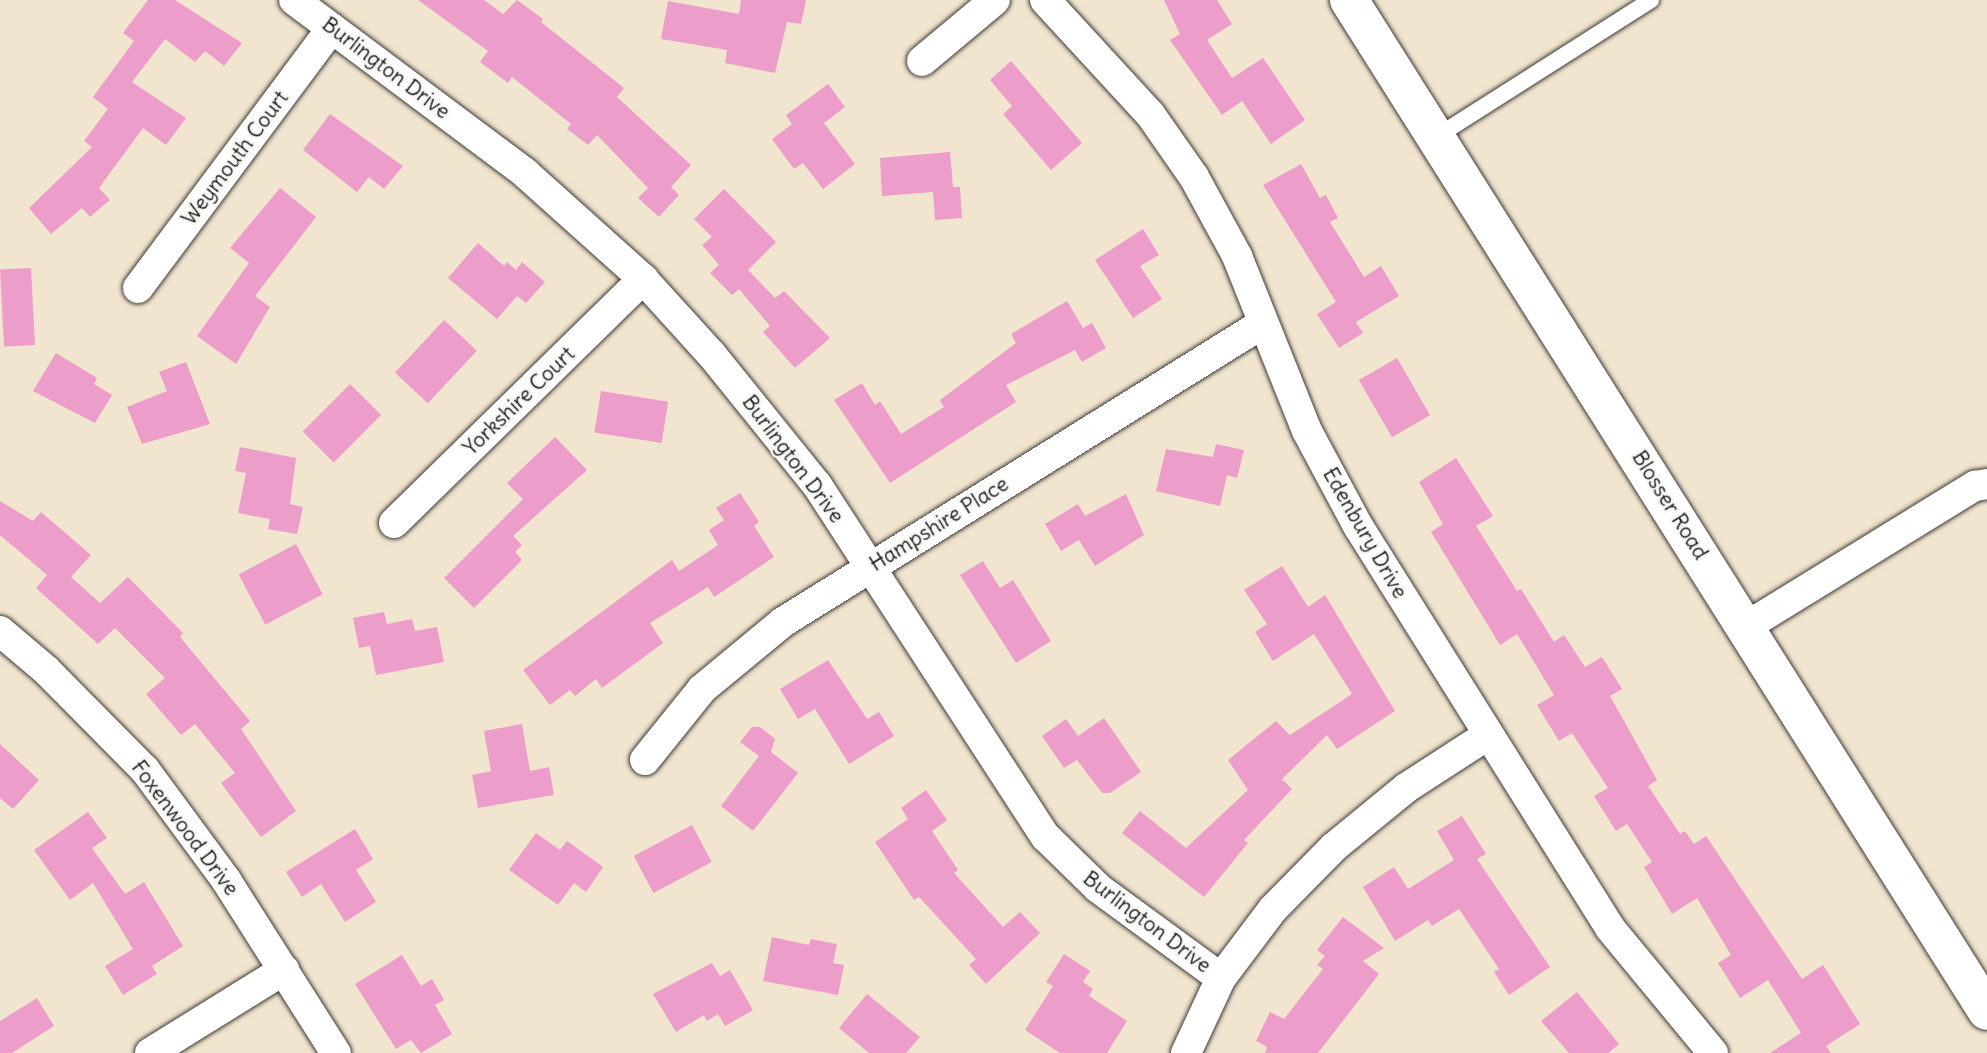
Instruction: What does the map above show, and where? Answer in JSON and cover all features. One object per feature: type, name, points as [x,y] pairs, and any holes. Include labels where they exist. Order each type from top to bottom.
[{"type":"street","name":"Burlington Drive","points":[[294,0],[525,173],[643,279],[776,432],[870,567],[1045,837],[1098,888],[1221,978]]},
{"type":"street","points":[[922,61],[995,0]]},
{"type":"street","name":"Edenbury Drive","points":[[1045,0],[1150,114],[1194,177],[1237,256],[1307,431],[1358,526],[1610,928],[1713,1053]]},
{"type":"street","name":"Blosser Road","points":[[1349,0],[1747,626],[1987,1012]]},
{"type":"street","name":"Weymouth Court","points":[[138,288],[332,28]]},
{"type":"street","name":"Yorkshire Court","points":[[394,523],[643,279]]},
{"type":"street","name":"Hampshire Place","points":[[645,760],[702,689],[783,622],[1262,324]]},
{"type":"street","points":[[1747,626],[1975,486],[1987,484]]},
{"type":"street","name":"Foxenwood Drive","points":[[0,631],[47,670],[145,770],[226,880],[336,1053]]},
{"type":"street","points":[[1186,1053],[1221,978],[1273,909],[1334,847],[1406,788],[1488,735]]},
{"type":"street","points":[[150,1053],[284,970]]},
{"type":"lane","points":[[1436,137],[1651,0]]},
{"type":"building","points":[[148,0],[175,0],[242,43],[224,66],[205,51],[195,62],[165,39],[132,82],[186,118],[166,145],[143,128],[99,188],[110,200],[90,217],[82,208],[51,234],[29,208],[92,147],[84,141],[108,109],[93,97],[134,41],[123,33]]},
{"type":"building","points":[[418,0],[484,0],[503,14],[517,0],[543,19],[541,22],[624,88],[617,97],[691,165],[671,187],[679,195],[659,217],[638,198],[648,188],[597,135],[588,145],[567,129],[571,124],[512,77],[508,83],[480,62],[488,51]]},
{"type":"building","points":[[741,0],[806,0],[801,24],[787,22],[775,73],[725,63],[727,50],[661,39],[668,1],[739,14]]},
{"type":"building","points":[[1164,0],[1217,0],[1232,24],[1207,40],[1232,78],[1263,58],[1305,120],[1271,144],[1242,101],[1222,115],[1170,40],[1180,34]]},
{"type":"building","points":[[1011,61],[1082,143],[1051,170],[1003,114],[1012,106],[990,80]]},
{"type":"building","points":[[828,84],[845,107],[824,123],[855,164],[823,189],[803,163],[794,169],[772,139],[792,124],[786,115]]},
{"type":"building","points":[[330,114],[403,166],[384,189],[369,177],[357,192],[303,150]]},
{"type":"building","points":[[950,152],[953,187],[960,187],[962,218],[935,220],[933,192],[882,196],[880,158]]},
{"type":"building","points":[[1301,164],[1320,198],[1326,195],[1338,218],[1330,222],[1364,277],[1381,266],[1399,296],[1356,322],[1363,333],[1339,348],[1317,314],[1336,302],[1263,185]]},
{"type":"building","points":[[280,188],[316,217],[255,296],[270,307],[236,364],[197,336],[249,263],[230,248]]},
{"type":"building","points":[[724,189],[776,242],[748,270],[775,298],[784,291],[830,338],[795,368],[763,332],[770,326],[739,289],[732,295],[710,273],[719,265],[702,245],[712,237],[694,219]]},
{"type":"building","points":[[1143,229],[1159,255],[1140,266],[1162,299],[1133,318],[1095,260]]},
{"type":"building","points":[[478,243],[504,266],[507,262],[516,270],[522,262],[545,282],[526,303],[517,296],[497,319],[448,278]]},
{"type":"building","points":[[31,268],[35,345],[4,347],[0,270]]},
{"type":"building","points":[[1067,301],[1083,328],[1092,323],[1106,348],[1082,362],[1075,350],[1006,385],[1016,402],[890,483],[834,400],[862,383],[875,405],[880,401],[901,434],[944,407],[940,400],[1016,343],[1011,334]]},
{"type":"building","points":[[444,320],[477,351],[428,403],[395,373]]},
{"type":"building","points":[[56,353],[97,378],[94,384],[112,395],[95,423],[33,391]]},
{"type":"building","points":[[1397,358],[1430,415],[1392,437],[1359,380]]},
{"type":"building","points":[[186,362],[210,424],[142,444],[127,407],[167,391],[159,372]]},
{"type":"building","points":[[350,384],[381,415],[334,462],[303,431]]},
{"type":"building","points":[[601,391],[668,402],[662,443],[594,432]]},
{"type":"building","points":[[555,437],[587,470],[513,536],[522,545],[515,552],[522,560],[474,608],[444,578],[523,499],[507,483]]},
{"type":"building","points":[[1216,444],[1244,450],[1237,478],[1227,475],[1220,506],[1156,491],[1166,449],[1213,457]]},
{"type":"building","points":[[240,447],[296,458],[290,504],[303,507],[297,534],[268,529],[270,519],[238,513],[246,473],[235,471]]},
{"type":"building","points":[[1456,458],[1493,516],[1476,526],[1517,591],[1521,589],[1554,642],[1564,635],[1585,667],[1602,657],[1622,689],[1610,696],[1657,780],[1648,786],[1680,834],[1685,831],[1694,844],[1706,836],[1802,979],[1823,965],[1860,1024],[1826,1046],[1831,1053],[1770,1053],[1801,1033],[1768,980],[1740,998],[1718,963],[1731,955],[1697,898],[1672,914],[1644,867],[1652,862],[1627,824],[1616,831],[1594,796],[1608,788],[1572,733],[1559,741],[1537,705],[1554,695],[1517,634],[1500,645],[1431,532],[1443,524],[1419,482]]},
{"type":"building","points":[[740,493],[759,522],[754,526],[774,557],[714,597],[708,587],[650,623],[663,643],[602,688],[596,679],[575,696],[570,690],[550,705],[523,670],[672,560],[679,571],[718,545],[709,530],[724,520],[716,508]]},
{"type":"building","points":[[1126,494],[1144,535],[1095,566],[1079,540],[1061,551],[1045,524],[1078,504],[1085,516]]},
{"type":"building","points":[[0,501],[33,521],[41,512],[91,555],[71,577],[100,603],[128,577],[183,633],[180,637],[250,721],[241,729],[296,811],[261,837],[221,783],[235,773],[195,724],[181,735],[146,694],[165,678],[115,628],[98,644],[36,588],[47,575],[0,535]]},
{"type":"building","points":[[296,544],[323,594],[265,625],[239,575]]},
{"type":"building","points":[[983,561],[1000,588],[1013,580],[1051,641],[1016,663],[960,575]]},
{"type":"building","points":[[1282,566],[1308,607],[1325,595],[1395,711],[1337,749],[1327,735],[1282,779],[1292,789],[1244,840],[1248,843],[1204,897],[1122,833],[1140,811],[1186,848],[1248,790],[1228,760],[1276,721],[1290,735],[1352,694],[1314,634],[1273,661],[1255,632],[1267,624],[1244,590]]},
{"type":"building","points":[[384,612],[387,624],[412,619],[415,631],[437,627],[444,662],[376,675],[370,646],[359,648],[353,618]]},
{"type":"building","points":[[828,660],[867,719],[879,712],[894,736],[849,764],[815,709],[798,719],[780,689]]},
{"type":"building","points":[[1104,718],[1141,772],[1110,793],[1102,793],[1077,760],[1064,768],[1042,736],[1066,719],[1078,736]]},
{"type":"building","points":[[522,724],[530,771],[549,767],[554,795],[478,808],[472,775],[491,771],[484,731]]},
{"type":"building","points":[[752,727],[760,727],[775,739],[771,752],[798,773],[753,831],[721,806],[759,756],[740,742]]},
{"type":"building","points":[[0,744],[39,780],[13,809],[0,798]]},
{"type":"building","points":[[926,790],[947,820],[932,831],[958,870],[954,873],[1003,927],[1020,912],[1040,933],[986,984],[969,965],[976,959],[919,897],[914,900],[875,842],[908,819],[901,808]]},
{"type":"building","points":[[88,812],[107,838],[92,848],[125,894],[144,882],[183,946],[152,966],[157,974],[123,995],[105,966],[133,949],[93,883],[70,900],[34,850]]},
{"type":"building","points":[[1462,816],[1486,854],[1477,859],[1550,967],[1509,995],[1494,972],[1499,969],[1459,909],[1432,926],[1428,920],[1395,941],[1363,887],[1394,867],[1408,889],[1454,860],[1437,831]]},
{"type":"building","points":[[692,825],[712,862],[653,893],[634,856]]},
{"type":"building","points":[[355,829],[373,859],[356,870],[376,902],[345,922],[321,884],[302,897],[286,872]]},
{"type":"building","points":[[536,833],[560,850],[567,841],[603,867],[586,892],[574,883],[558,905],[509,870]]},
{"type":"building","points":[[1343,917],[1384,948],[1363,961],[1379,974],[1318,1053],[1265,1053],[1267,1047],[1256,1041],[1270,1012],[1284,1019],[1323,969],[1317,965],[1325,956],[1317,950]]},
{"type":"building","points":[[772,937],[809,945],[811,939],[837,944],[833,963],[844,965],[838,995],[763,981]]},
{"type":"building","points":[[1064,954],[1090,971],[1083,982],[1093,989],[1089,996],[1127,1021],[1107,1053],[1060,1053],[1025,1030],[1053,986],[1046,982]]},
{"type":"building","points":[[402,955],[421,986],[432,979],[444,1000],[435,1005],[452,1034],[421,1053],[411,1040],[396,1049],[355,984]]},
{"type":"building","points":[[712,963],[720,976],[730,970],[753,1010],[725,1026],[718,1014],[707,1021],[704,1015],[676,1032],[653,994]]},
{"type":"building","points":[[1577,992],[1619,1044],[1608,1053],[1569,1053],[1541,1021]]},
{"type":"building","points":[[867,994],[920,1037],[906,1053],[869,1053],[839,1028]]},
{"type":"building","points":[[37,998],[54,1026],[12,1053],[0,1053],[0,1021]]}]
